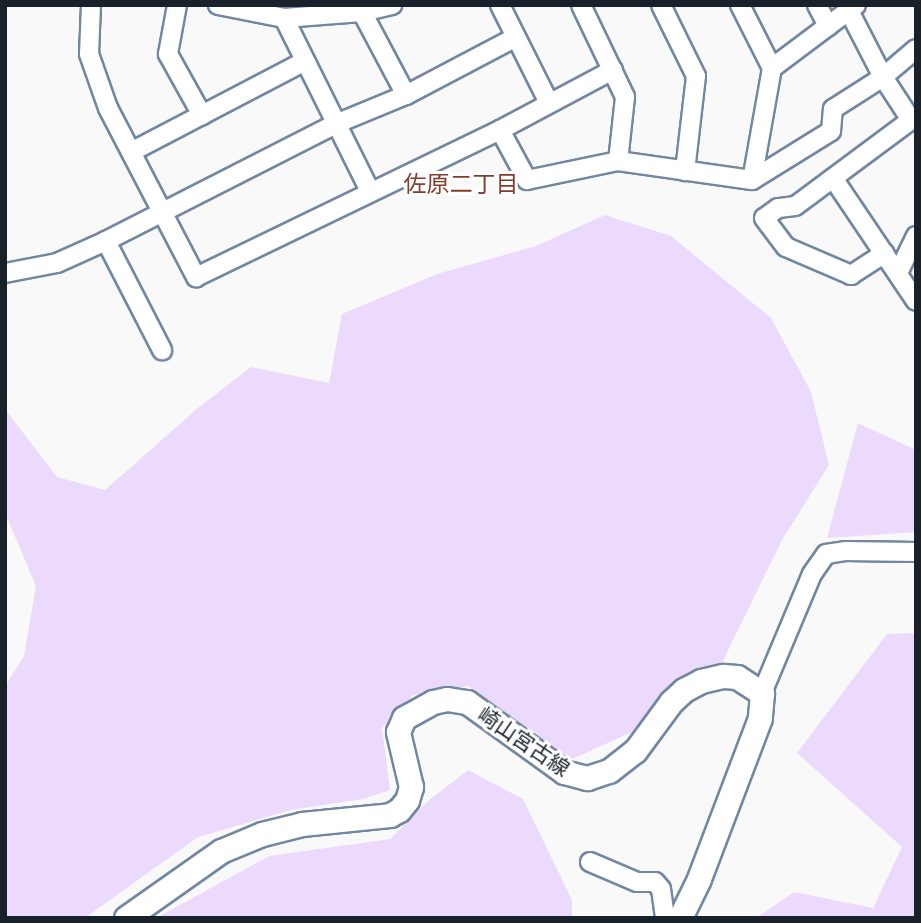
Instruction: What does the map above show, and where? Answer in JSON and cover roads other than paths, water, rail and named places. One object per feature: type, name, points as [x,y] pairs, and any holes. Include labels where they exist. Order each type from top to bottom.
[{"type":"main road","name":"崎山宮古線","points":[[126,918],[221,851],[262,834],[303,824],[390,815],[399,810],[407,800],[411,787],[398,732],[404,718],[433,702],[447,699],[467,702],[564,772],[587,778],[609,771],[635,751],[671,702],[701,681],[737,677],[762,693]]},
{"type":"main road","points":[[680,918],[699,879],[756,731],[762,693]]},
{"type":"street","points":[[91,5],[89,54],[108,108],[196,277],[500,130],[613,70]]},
{"type":"street","points":[[177,5],[168,54],[202,115]]},
{"type":"street","points":[[218,5],[284,18],[362,12],[392,5]]},
{"type":"street","points":[[500,5],[549,103]]},
{"type":"street","points":[[581,5],[625,97],[618,161]]},
{"type":"street","points":[[661,5],[696,76],[685,171]]},
{"type":"street","points":[[740,5],[772,68],[752,180]]},
{"type":"street","points":[[817,5],[828,26]]},
{"type":"street","points":[[772,68],[853,8],[883,77],[914,121],[795,206],[778,208],[764,218],[786,247],[850,275],[884,253]]},
{"type":"street","points":[[362,12],[406,95]]},
{"type":"street","points":[[284,18],[370,191]]},
{"type":"street","points":[[5,274],[57,263],[106,241],[338,123],[406,95],[516,37]]},
{"type":"street","points":[[500,130],[527,180],[618,161],[752,180],[831,131],[833,109],[883,77],[916,49]]},
{"type":"street","points":[[131,152],[305,61]]},
{"type":"street","points":[[833,177],[916,301]]},
{"type":"street","points":[[898,273],[916,236]]},
{"type":"street","points":[[106,241],[162,350]]},
{"type":"street","points":[[762,693],[812,574],[826,554],[845,551],[916,552]]},
{"type":"street","points":[[590,862],[637,882],[655,882],[661,889],[665,918]]},
{"type":"district","name":"佐原二丁目","points":[[461,183]]}]
